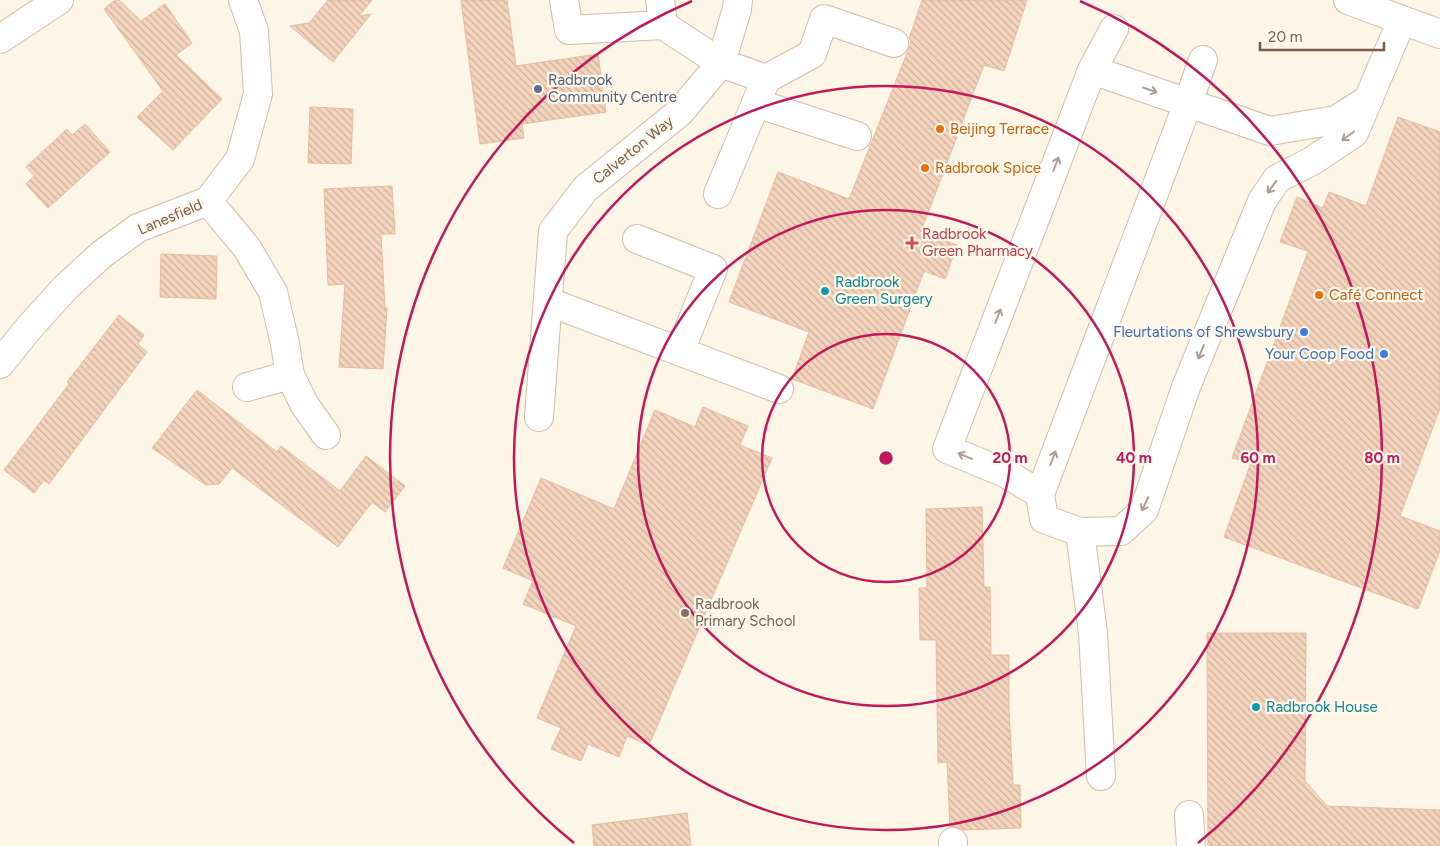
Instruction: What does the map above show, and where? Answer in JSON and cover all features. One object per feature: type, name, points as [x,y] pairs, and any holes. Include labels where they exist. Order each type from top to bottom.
[{"type":"street","points":[[0,39],[59,0]]},
{"type":"street","name":"Lanesfield","points":[[0,364],[65,288],[102,254],[138,228],[208,201],[240,159],[258,94],[254,30],[243,0]]},
{"type":"street","points":[[564,0],[569,30],[661,13],[722,63],[761,91],[856,136]]},
{"type":"street","name":"Calverton Way","points":[[539,417],[553,231],[586,189],[680,112],[722,63],[738,0]]},
{"type":"street","points":[[1348,0],[1440,34]]},
{"type":"street","points":[[718,194],[761,91],[812,54],[824,19],[894,43]]},
{"type":"street","points":[[1203,60],[1040,494],[1044,519],[1080,532],[1122,531],[1144,510],[1186,387],[1262,201],[1277,179],[1312,161],[1354,133],[1402,20]]},
{"type":"street","points":[[1040,494],[1005,473],[946,449],[1092,70],[1114,29]]},
{"type":"street","points":[[1092,70],[1270,131],[1336,120],[1369,98]]},
{"type":"street","points":[[208,201],[247,248],[273,292],[290,375],[304,404],[326,435]]},
{"type":"street","points":[[637,239],[713,270],[680,351]]},
{"type":"street","points":[[549,304],[680,351],[778,389]]},
{"type":"street","points":[[247,387],[290,375]]},
{"type":"street","points":[[1080,532],[1093,633],[1101,776]]},
{"type":"street","points":[[1189,815],[1191,846]]},
{"type":"building","points":[[115,0],[119,0],[141,21],[165,4],[192,43],[176,55],[222,99],[173,150],[137,117],[163,91],[104,9]]},
{"type":"building","points":[[328,0],[372,0],[359,16],[371,14],[333,62],[290,26],[309,23]]},
{"type":"building","name":"Radbrook Community Centre","points":[[461,0],[507,0],[516,66],[598,54],[606,112],[522,124],[524,138],[480,144]]},
{"type":"building","points":[[922,0],[1027,0],[1004,71],[984,65],[923,226],[940,232],[938,238],[957,245],[945,279],[924,271],[873,409],[792,379],[809,332],[729,302],[778,172],[849,199],[909,48],[911,40],[909,39]]},
{"type":"building","points":[[310,107],[353,109],[351,164],[308,163]]},
{"type":"building","points":[[1398,117],[1440,132],[1440,408],[1400,516],[1440,531],[1440,550],[1418,609],[1224,537],[1251,463],[1232,458],[1308,251],[1280,242],[1297,197],[1323,208],[1329,192],[1366,206]]},
{"type":"building","points":[[85,124],[110,152],[48,208],[26,184],[34,176],[26,167],[67,129],[72,135]]},
{"type":"building","points":[[392,186],[395,234],[381,234],[385,308],[387,308],[383,369],[339,367],[345,284],[328,285],[324,189]]},
{"type":"building","points":[[161,254],[217,256],[216,299],[160,297]]},
{"type":"building","points":[[119,315],[144,335],[138,344],[147,352],[49,484],[44,480],[34,493],[4,470],[69,384],[67,382]]},
{"type":"building","points":[[197,390],[277,452],[281,446],[340,491],[366,456],[405,486],[385,512],[372,502],[338,547],[232,468],[219,484],[206,485],[152,448]]},
{"type":"building","points":[[703,407],[748,426],[740,445],[772,458],[649,745],[627,736],[619,757],[588,744],[581,761],[551,749],[561,728],[537,718],[576,626],[523,604],[533,581],[503,568],[541,478],[614,509],[655,410],[695,427]]},
{"type":"building","points":[[982,507],[984,587],[990,587],[991,655],[1009,655],[1009,710],[1013,785],[1020,785],[1021,828],[963,830],[953,826],[950,827],[947,762],[938,763],[936,640],[920,640],[919,588],[927,588],[926,509]]},
{"type":"building","name":"Radbrook House","points":[[1207,633],[1306,633],[1305,781],[1327,806],[1440,810],[1440,846],[1208,846]]},
{"type":"building","points":[[687,813],[691,846],[594,846],[592,825]]},
{"type":"place","name":"Radbrook Community Centre","points":[[538,89]]},
{"type":"place","name":"Beijing Terrace","points":[[940,129]]},
{"type":"place","name":"Radbrook Spice","points":[[925,168]]},
{"type":"place","name":"Radbrook Green Pharmacy","points":[[912,243]]},
{"type":"place","name":"Radbrook Green Surgery","points":[[825,291]]},
{"type":"place","name":"Café Connect","points":[[1319,295]]},
{"type":"place","name":"Fleurtations of Shrewsbury","points":[[1304,332]]},
{"type":"place","name":"Your Coop Food","points":[[1384,354]]},
{"type":"place","name":"Radbrook Primary School","points":[[685,613]]},
{"type":"place","name":"Radbrook House","points":[[1256,707]]}]
